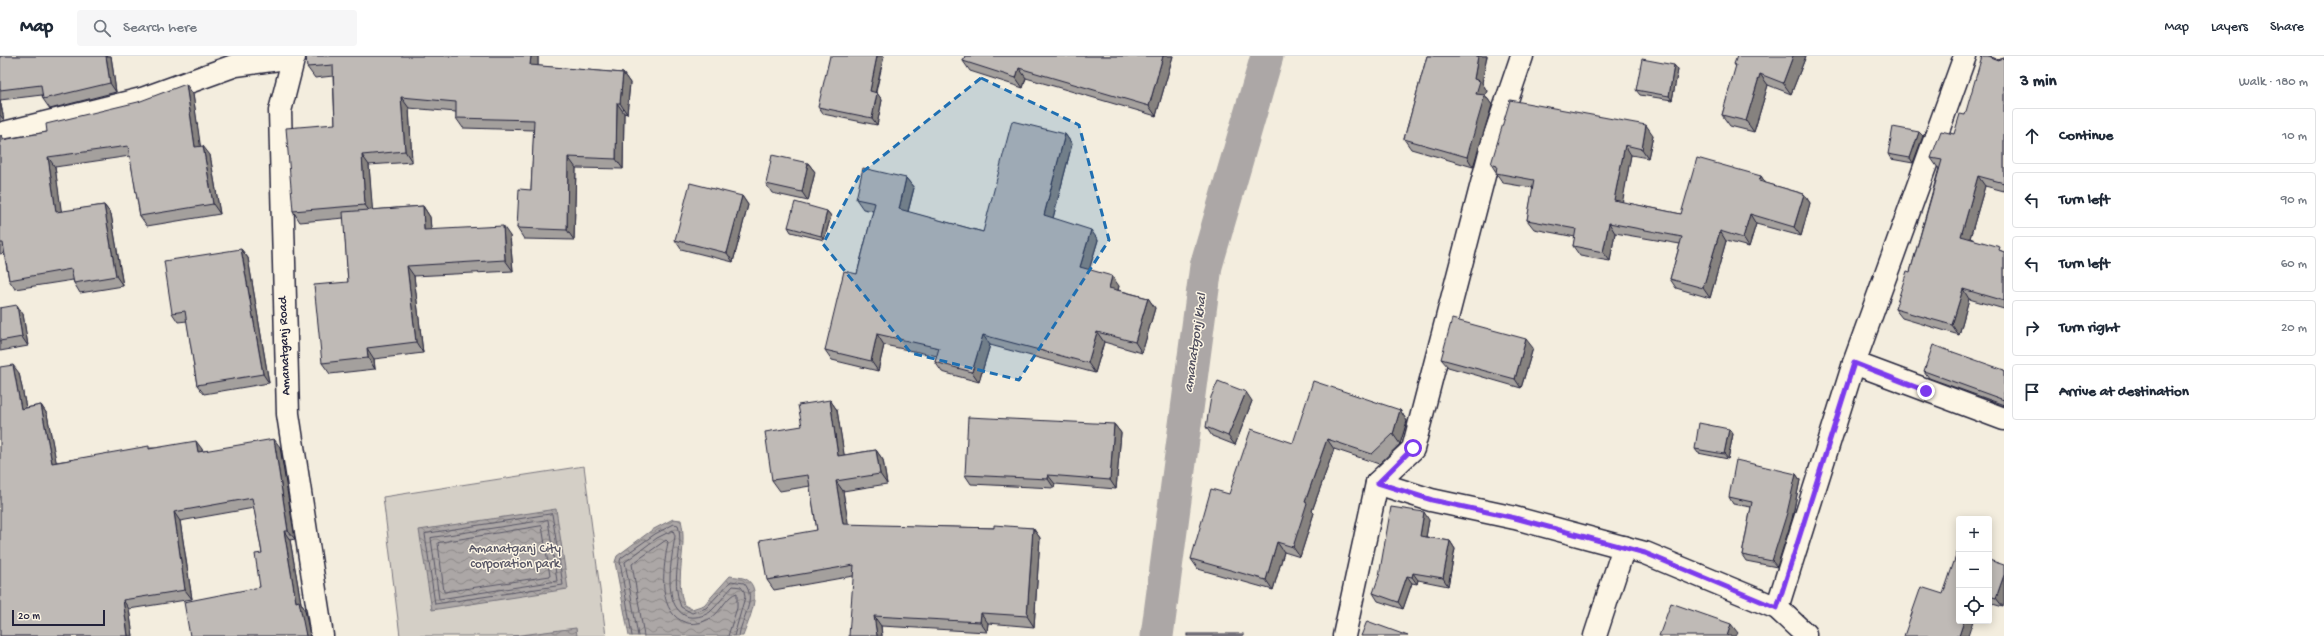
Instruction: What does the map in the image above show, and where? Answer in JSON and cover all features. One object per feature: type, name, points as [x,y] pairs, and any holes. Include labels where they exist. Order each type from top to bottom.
[{"type":"street","points":[[0,134],[142,99],[236,65],[294,56]]},
{"type":"street","name":"Amanatganj Road","points":[[294,56],[280,112],[288,414],[322,636]]},
{"type":"street","points":[[1344,636],[1378,483],[1413,448],[1491,149],[1522,56]]},
{"type":"street","points":[[1777,608],[1854,363],[1965,56]]},
{"type":"street","points":[[1854,363],[2004,419]]},
{"type":"street","points":[[1378,483],[1432,500],[1515,518],[1645,553],[1777,608],[1806,635]]},
{"type":"street","points":[[1595,636],[1624,547]]},
{"type":"highlighted area","points":[[981,78],[1079,125],[1109,240],[1019,380],[911,353],[823,244],[860,174]]},
{"type":"green space","name":"Amanatganj City corporation park","points":[[584,466],[606,636],[400,636],[383,497]]},
{"type":"water","points":[[556,509],[568,589],[432,610],[419,530]]},
{"type":"water","points":[[673,519],[681,520],[683,531],[680,584],[684,605],[692,609],[704,605],[730,576],[746,579],[754,590],[754,598],[751,614],[743,636],[629,636],[615,562],[617,556],[652,530]]},
{"type":"water","points":[[576,628],[577,636],[513,636]]},
{"type":"building","points":[[0,56],[106,56],[110,83],[43,99],[41,85],[0,90]]},
{"type":"building","points":[[306,56],[531,56],[530,65],[623,73],[620,103],[617,103],[616,159],[568,157],[567,230],[517,228],[519,189],[531,190],[534,120],[456,118],[456,102],[401,97],[405,151],[362,155],[365,205],[293,211],[286,128],[335,124],[333,65],[307,67]]},
{"type":"building","points":[[830,56],[877,56],[870,91],[877,93],[872,118],[818,107]]},
{"type":"building","points":[[965,56],[1163,56],[1149,106],[1019,68],[1016,78],[963,61]]},
{"type":"building","points":[[1427,56],[1478,56],[1474,79],[1480,81],[1476,94],[1485,95],[1467,157],[1404,139]]},
{"type":"building","points":[[1737,56],[1793,56],[1783,83],[1760,74],[1746,121],[1722,115],[1736,65],[1734,64]]},
{"type":"building","points":[[1982,56],[1988,56],[1998,60],[2004,58],[2004,183],[1978,176],[1961,236],[2000,247],[1999,250],[2004,252],[2004,301],[1963,289],[1952,325],[1895,309],[1907,271],[1910,272],[1942,160],[1931,158],[1941,131],[1954,134],[1960,114],[1965,115]]},
{"type":"building","points":[[1642,59],[1674,65],[1669,96],[1636,90]]},
{"type":"building","points":[[186,84],[195,147],[203,146],[213,204],[140,216],[128,146],[48,157],[56,212],[104,205],[116,276],[74,283],[71,269],[9,280],[3,243],[0,243],[0,136],[1,135],[2,140],[47,132],[46,124],[138,102]]},
{"type":"building","points":[[1510,100],[1646,125],[1642,149],[1625,145],[1614,200],[1681,214],[1697,158],[1761,176],[1759,181],[1804,194],[1794,227],[1750,214],[1743,238],[1720,231],[1703,288],[1670,279],[1682,237],[1609,223],[1603,252],[1573,246],[1576,229],[1527,220],[1534,180],[1496,173],[1497,166],[1491,164]]},
{"type":"building","points":[[1012,121],[1065,134],[1044,215],[1091,230],[1080,267],[1112,276],[1109,288],[1148,298],[1135,342],[1097,332],[1088,363],[983,335],[972,372],[935,362],[939,348],[877,334],[871,361],[825,350],[844,271],[857,274],[875,203],[856,199],[863,168],[906,178],[899,209],[983,232]]},
{"type":"building","points":[[1893,127],[1919,132],[1910,158],[1888,154]]},
{"type":"building","points":[[772,155],[808,163],[802,192],[766,184]]},
{"type":"building","points":[[690,183],[742,196],[727,253],[675,240]]},
{"type":"building","points":[[795,202],[827,211],[821,236],[788,227]]},
{"type":"building","points":[[423,206],[424,230],[503,226],[505,260],[407,266],[416,342],[367,348],[368,358],[322,363],[314,285],[348,282],[343,212]]},
{"type":"building","points":[[241,249],[263,374],[197,385],[185,311],[172,313],[164,261]]},
{"type":"building","points":[[17,305],[22,337],[0,341],[0,308]]},
{"type":"building","points":[[1452,319],[1526,339],[1515,379],[1441,359]]},
{"type":"building","points":[[1933,345],[2004,370],[2004,400],[1924,371]]},
{"type":"building","points":[[13,365],[21,409],[41,405],[52,463],[149,446],[149,449],[196,441],[198,452],[274,439],[288,531],[284,531],[296,602],[299,601],[306,636],[190,636],[184,602],[260,587],[255,554],[262,553],[252,498],[174,512],[185,590],[123,600],[128,636],[0,636],[0,367]]},
{"type":"building","points":[[1218,381],[1246,392],[1228,436],[1206,427],[1211,397]]},
{"type":"building","points":[[1313,381],[1400,410],[1393,434],[1372,454],[1327,439],[1305,502],[1307,503],[1293,547],[1277,542],[1266,580],[1191,559],[1211,489],[1229,494],[1251,429],[1293,443]]},
{"type":"building","points":[[830,400],[838,456],[876,450],[880,474],[836,481],[843,524],[994,528],[994,525],[1033,528],[1027,616],[981,613],[980,622],[874,616],[877,636],[849,636],[854,565],[767,580],[760,540],[817,530],[808,475],[772,480],[765,432],[802,426],[798,405]]},
{"type":"building","points":[[968,417],[1114,424],[1110,480],[1048,475],[1048,479],[965,475]]},
{"type":"building","points":[[1699,423],[1729,429],[1724,454],[1695,449]]},
{"type":"building","points":[[1736,460],[1796,474],[1787,513],[1772,561],[1742,555],[1752,502],[1729,497]]},
{"type":"building","points":[[1391,507],[1424,512],[1420,536],[1450,541],[1443,578],[1413,573],[1412,577],[1407,576],[1398,602],[1373,593],[1379,576]]},
{"type":"building","points":[[1956,556],[1956,624],[1963,624],[1959,636],[1904,636],[1921,587],[1943,594]]},
{"type":"building","points":[[1992,561],[2004,565],[2004,575],[1996,598],[1992,597]]},
{"type":"building","points":[[1671,603],[1731,624],[1727,636],[1659,636]]},
{"type":"building","points":[[1367,621],[1408,636],[1361,636]]},
{"type":"building","points":[[1187,634],[1243,634],[1243,636],[1187,636]]},
{"type":"waterway","name":"amanatgonj khal","points":[[1157,636],[1206,266],[1267,56]]},
{"type":"route","points":[[1413,448],[1378,483],[1432,500],[1515,518],[1645,553],[1777,608],[1854,363],[1926,391]]}]
